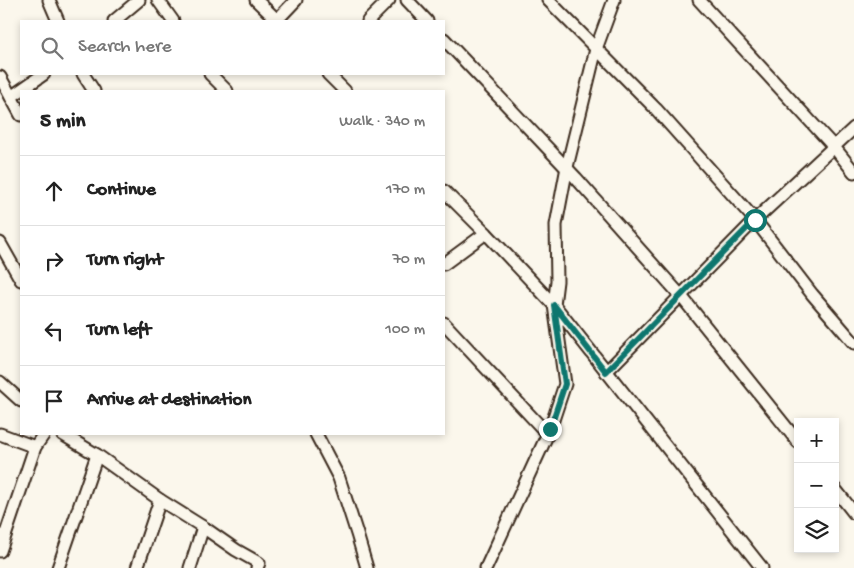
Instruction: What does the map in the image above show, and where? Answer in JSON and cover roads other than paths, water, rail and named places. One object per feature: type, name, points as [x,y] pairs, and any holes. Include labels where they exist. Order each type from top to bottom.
[{"type":"street","points":[[49,0],[58,20]]},
{"type":"street","points":[[115,20],[139,0]]},
{"type":"street","points":[[158,0],[172,20]]},
{"type":"street","points":[[256,0],[277,20],[296,0]]},
{"type":"street","points":[[369,20],[389,0]]},
{"type":"street","points":[[407,0],[426,20]]},
{"type":"street","points":[[548,0],[656,109],[755,220],[812,294],[854,343]]},
{"type":"street","points":[[486,568],[548,433],[565,384],[554,305],[557,281],[556,225],[566,167],[596,49],[614,0]]},
{"type":"street","points":[[699,0],[834,147],[854,172]]},
{"type":"street","points":[[445,40],[566,167],[681,296],[794,437]]},
{"type":"street","points":[[21,90],[43,75]]},
{"type":"street","points":[[84,75],[93,90]]},
{"type":"street","points":[[211,75],[226,90]]},
{"type":"street","points":[[329,75],[345,90]]},
{"type":"street","points":[[0,77],[20,113]]},
{"type":"street","points":[[11,97],[20,91]]},
{"type":"street","points":[[606,372],[755,220],[854,128]]},
{"type":"street","points":[[445,191],[554,305],[762,568]]},
{"type":"street","points":[[445,263],[486,233]]},
{"type":"street","points":[[0,244],[20,278]]},
{"type":"street","points":[[445,324],[548,433]]},
{"type":"street","points":[[0,382],[20,400]]},
{"type":"street","points":[[0,434],[34,447]]},
{"type":"street","points":[[0,551],[34,447],[43,435]]},
{"type":"street","points":[[64,435],[97,455],[160,500],[203,526],[261,566]]},
{"type":"street","points":[[316,435],[338,478],[367,568]]},
{"type":"street","points":[[58,568],[97,455]]},
{"type":"street","points":[[839,494],[854,512]]},
{"type":"street","points":[[137,568],[160,500]]},
{"type":"street","points":[[190,568],[203,526]]}]
